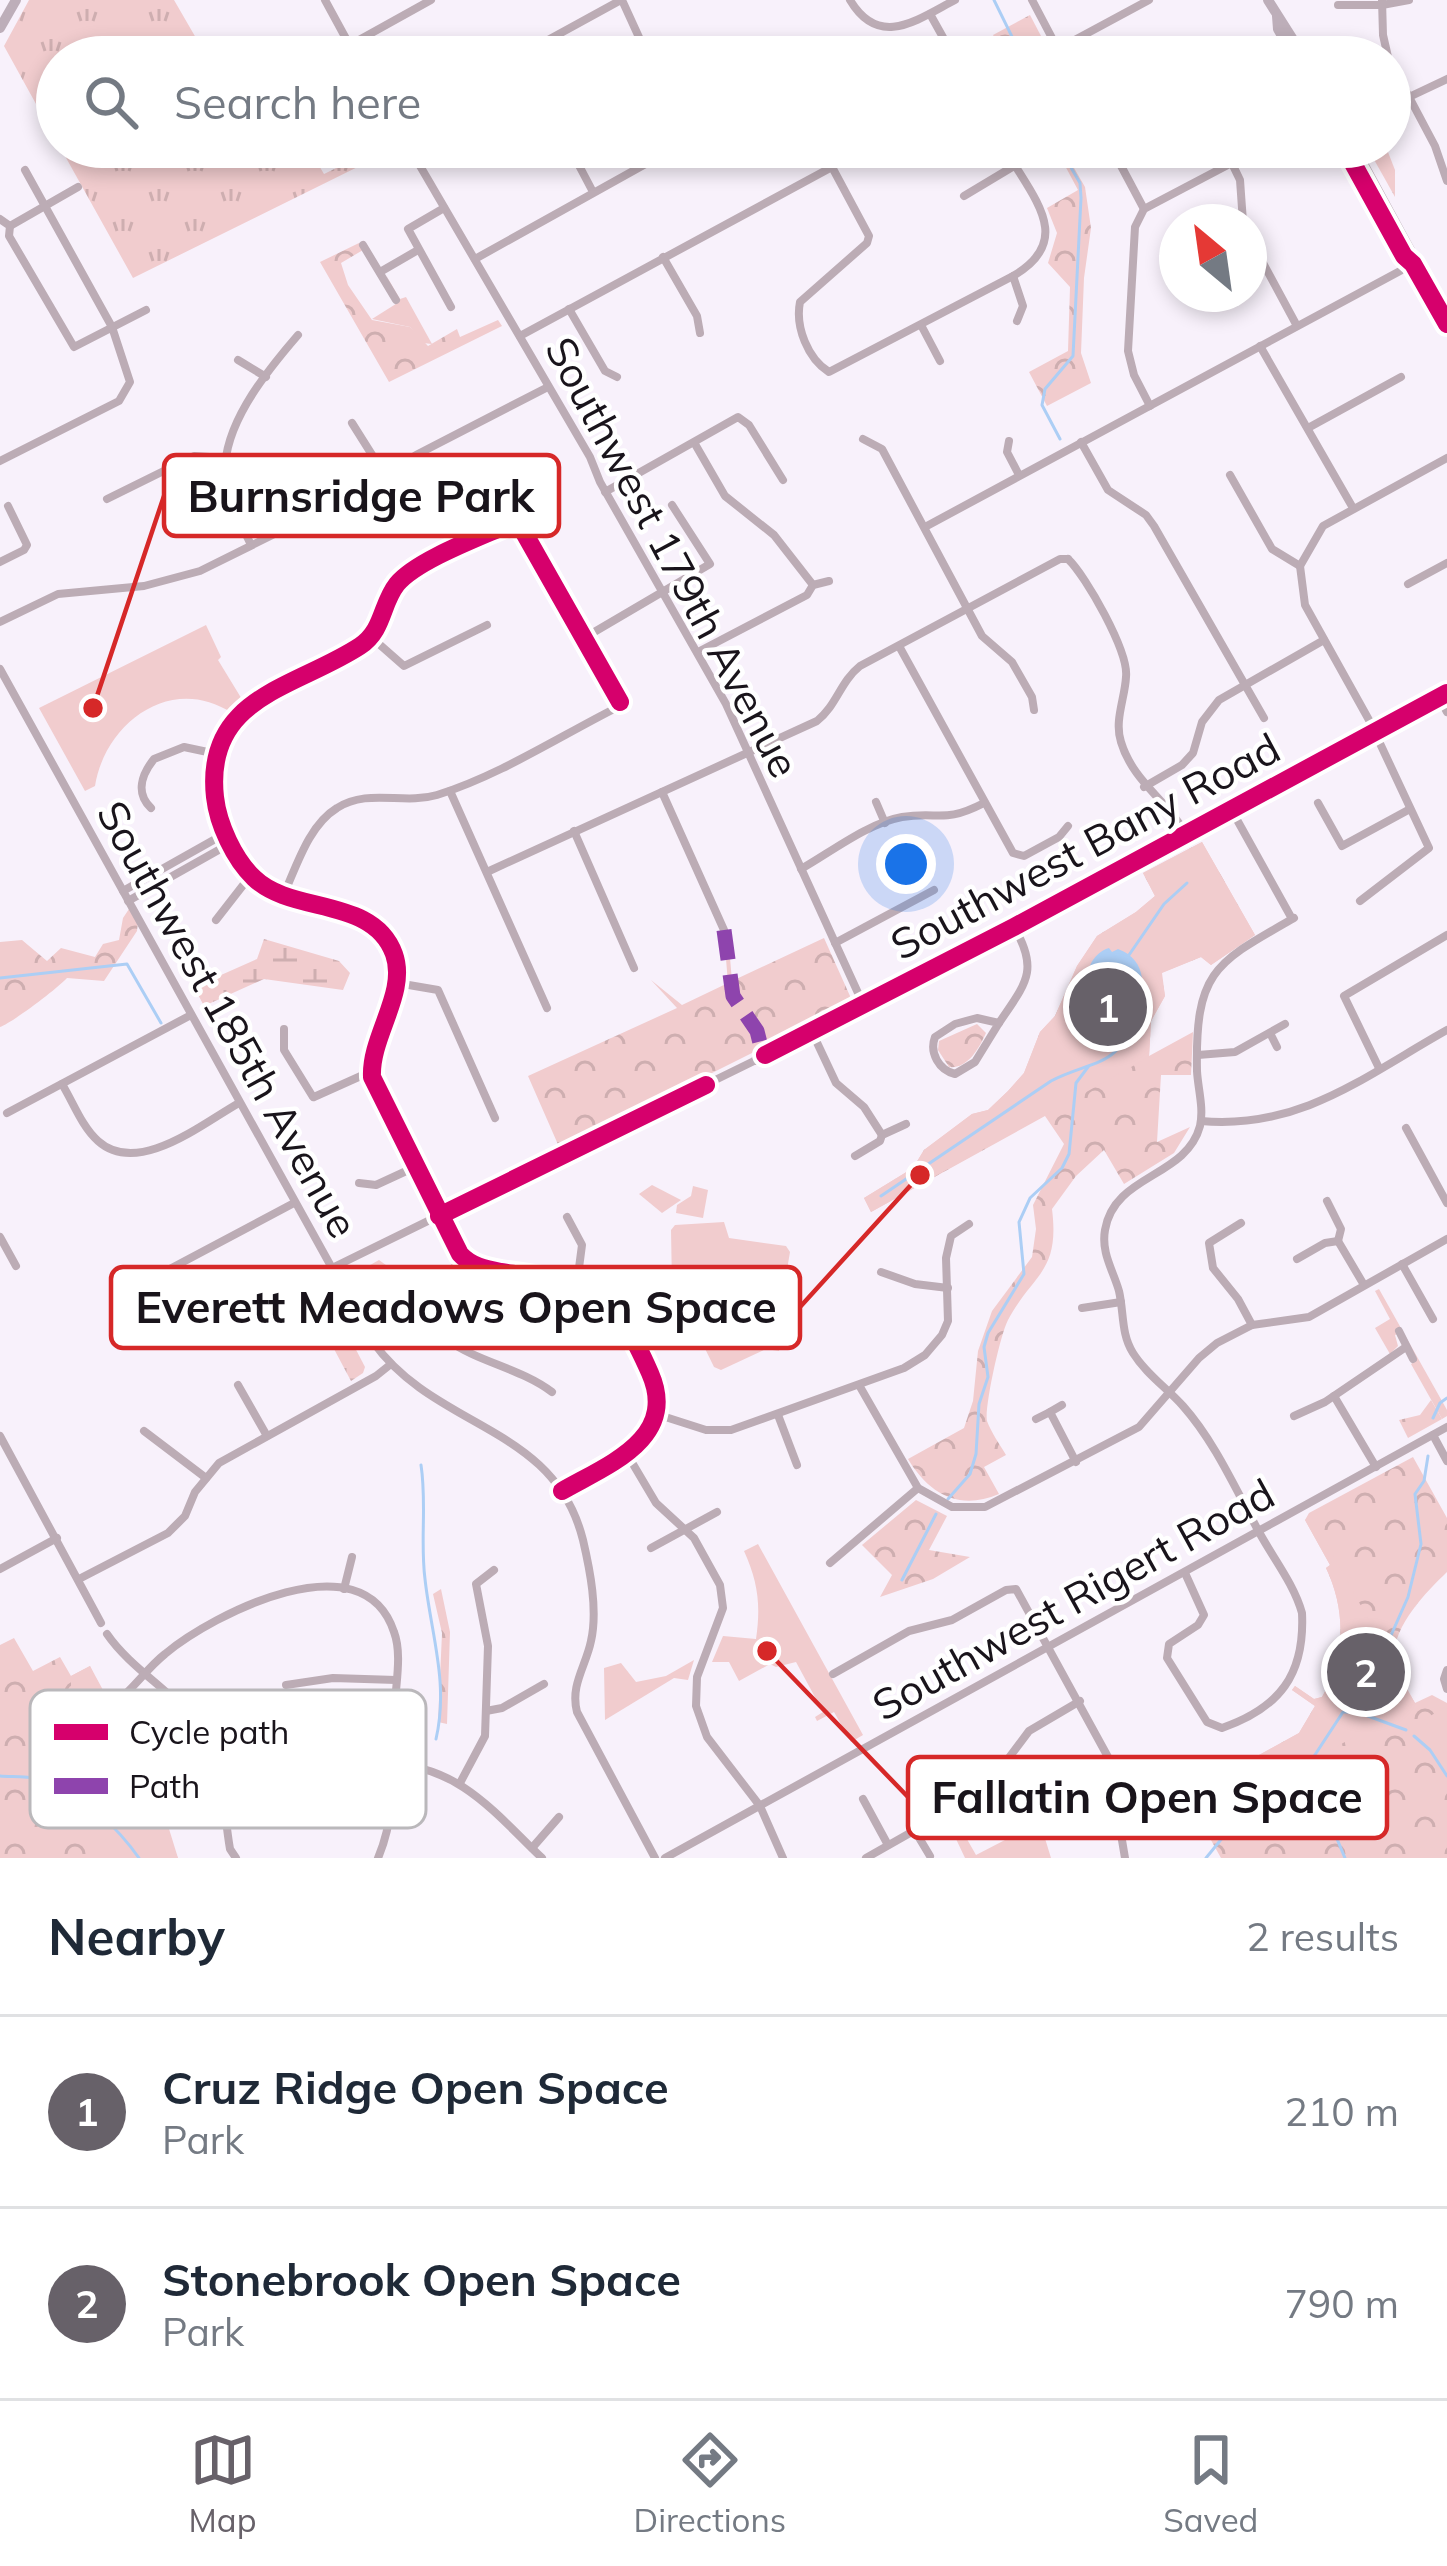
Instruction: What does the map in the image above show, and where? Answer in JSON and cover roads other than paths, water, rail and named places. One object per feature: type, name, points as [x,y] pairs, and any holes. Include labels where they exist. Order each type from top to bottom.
[{"type":"main road","points":[[0,28],[16,0]]},
{"type":"main road","points":[[1268,0],[1290,36]]},
{"type":"main road","points":[[1277,16],[1282,36]]},
{"type":"main road","points":[[1356,168],[1447,324]]},
{"type":"main road","points":[[1366,168],[1412,252],[1413,264]]},
{"type":"street","points":[[325,0],[345,36]]},
{"type":"street","points":[[376,36],[431,0]]},
{"type":"street","points":[[555,36],[621,0],[638,36]]},
{"type":"street","points":[[850,0],[865,20],[879,26],[909,24],[956,0]]},
{"type":"street","points":[[1032,0],[1051,36]]},
{"type":"street","points":[[1089,36],[1149,0]]},
{"type":"street","points":[[1338,5],[1408,0]]},
{"type":"street","points":[[1382,3],[1386,36]]},
{"type":"street","points":[[930,14],[942,36]]},
{"type":"street","points":[[1411,95],[1447,79]]},
{"type":"street","points":[[1411,101],[1436,146],[1447,181]]},
{"type":"street","name":"Southwest 179th Avenue","points":[[421,168],[698,652],[864,1006]]},
{"type":"street","points":[[580,168],[593,192]]},
{"type":"street","points":[[475,259],[636,168]]},
{"type":"street","points":[[520,336],[830,168]]},
{"type":"street","points":[[833,168],[869,236],[867,243],[800,302],[800,331],[821,367],[830,372],[1034,264],[1047,243],[1047,230],[1015,168]]},
{"type":"street","points":[[964,196],[1011,168]]},
{"type":"street","points":[[1123,168],[1144,209]]},
{"type":"street","points":[[1150,406],[1128,351],[1132,242],[1144,209],[1221,168]]},
{"type":"street","points":[[1235,168],[1242,204]]},
{"type":"street","points":[[0,460],[119,401],[130,382],[112,327],[25,170]]},
{"type":"street","points":[[10,226],[79,187]]},
{"type":"street","points":[[444,208],[410,226],[418,250],[451,307]]},
{"type":"street","points":[[0,219],[10,226]]},
{"type":"street","points":[[10,226],[9,236],[74,347],[146,310]]},
{"type":"street","points":[[363,245],[396,300]]},
{"type":"street","points":[[380,272],[418,250]]},
{"type":"street","points":[[663,257],[697,316],[700,333]]},
{"type":"street","points":[[925,527],[1413,264]]},
{"type":"street","points":[[1267,271],[1297,326]]},
{"type":"street","points":[[1013,276],[1023,306],[1017,321]]},
{"type":"street","points":[[569,309],[605,371],[617,377]]},
{"type":"street","points":[[921,325],[940,361]]},
{"type":"street","points":[[251,545],[231,502],[225,458],[239,422],[298,334]]},
{"type":"street","points":[[1260,346],[1353,508]]},
{"type":"street","points":[[238,360],[266,377]]},
{"type":"street","points":[[1308,428],[1401,377]]},
{"type":"street","points":[[0,622],[58,594],[172,581],[386,477],[416,455],[548,387]]},
{"type":"street","points":[[605,492],[738,417],[744,418],[784,480]]},
{"type":"street","points":[[352,423],[386,477]]},
{"type":"street","points":[[863,439],[882,449],[982,636],[1012,662],[1033,697],[1034,710]]},
{"type":"street","points":[[1009,442],[1007,452],[1019,476]]},
{"type":"street","points":[[1082,442],[1108,490],[1146,514],[1154,526],[1264,718]]},
{"type":"street","points":[[694,444],[725,496],[774,535],[813,585]]},
{"type":"street","points":[[107,499],[194,456],[225,458]]},
{"type":"street","points":[[1360,901],[1429,848],[1375,731],[1304,605],[1300,566],[1323,526],[1447,458]]},
{"type":"street","points":[[1230,475],[1272,549],[1300,566]]},
{"type":"street","points":[[0,562],[27,545],[8,506]]},
{"type":"street","points":[[584,638],[710,564],[672,506]]},
{"type":"street","points":[[284,894],[316,828],[342,805],[374,796],[415,801],[450,791],[614,710],[619,702],[515,523],[403,578],[371,637],[259,697],[236,719],[218,754],[214,790],[228,838],[250,875],[284,894],[352,915],[376,928],[394,953],[397,983],[372,1053],[372,1071],[439,1216],[465,1260],[490,1270],[577,1283],[602,1297],[626,1323],[653,1379],[656,1414],[646,1436],[627,1454],[562,1491]]},
{"type":"street","points":[[487,872],[821,718],[833,706],[840,683],[860,666],[1068,558],[1126,662],[1119,738],[1144,787],[1170,811],[1186,835]]},
{"type":"street","points":[[1408,584],[1447,563]]},
{"type":"street","points":[[698,652],[807,595],[813,585],[830,581]]},
{"type":"street","points":[[371,637],[404,666],[487,625]]},
{"type":"street","points":[[1144,787],[1193,753],[1209,709],[1324,640]]},
{"type":"street","points":[[899,646],[1009,849],[1017,856],[1059,837],[1068,826]]},
{"type":"street","name":"Southwest 185th Avenue","points":[[0,669],[4,684],[358,1319],[391,1364],[433,1400],[516,1444],[562,1491],[583,1542],[592,1609],[591,1641],[574,1694],[577,1712],[656,1858]]},
{"type":"street","points":[[1443,695],[1447,712]]},
{"type":"street","name":"Southwest Bany Road","points":[[332,1268],[864,1006],[1443,695]]},
{"type":"street","points":[[151,808],[144,801],[141,784],[154,759],[184,747],[218,754]]},
{"type":"street","points":[[450,791],[547,1008]]},
{"type":"street","points":[[662,791],[724,930]]},
{"type":"street","points":[[876,802],[885,823]]},
{"type":"street","points":[[801,869],[885,823],[903,817],[956,816],[983,803]]},
{"type":"street","points":[[1318,803],[1342,845],[1410,809]]},
{"type":"street","points":[[1185,1573],[1204,1615],[1198,1625],[1169,1644],[1167,1658],[1207,1722],[1217,1729],[1282,1694],[1294,1670],[1302,1627],[1298,1600],[1192,1418],[1130,1349],[1104,1249],[1108,1217],[1127,1190],[1184,1155],[1201,1120],[1201,1000],[1217,967],[1292,918],[1231,809]]},
{"type":"street","points":[[574,831],[634,968]]},
{"type":"street","points":[[123,891],[228,838]]},
{"type":"street","points":[[128,901],[228,838]]},
{"type":"street","points":[[216,920],[250,875]]},
{"type":"street","points":[[834,943],[934,890]]},
{"type":"street","points":[[999,1023],[970,1019],[938,1033],[932,1047],[942,1067],[955,1074],[970,1066],[999,1023],[1029,972],[1026,948],[1014,927]]},
{"type":"street","points":[[1379,1068],[1344,996],[1447,935]]},
{"type":"street","points":[[397,983],[438,989],[495,1118]]},
{"type":"street","points":[[7,1113],[191,1016]]},
{"type":"street","points":[[1198,1055],[1235,1052],[1285,1024]]},
{"type":"street","points":[[284,1029],[284,1050],[312,1099],[372,1071]]},
{"type":"street","points":[[1201,1120],[1245,1124],[1306,1109],[1447,1030]]},
{"type":"street","points":[[812,1032],[836,1083],[864,1107],[882,1135]]},
{"type":"street","points":[[1270,1033],[1277,1047]]},
{"type":"street","points":[[62,1084],[94,1138],[124,1153],[154,1150],[239,1103]]},
{"type":"street","points":[[855,1156],[882,1135],[907,1124]]},
{"type":"street","points":[[1406,1128],[1447,1203]]},
{"type":"street","points":[[359,1183],[376,1185],[415,1167]]},
{"type":"street","points":[[1327,1201],[1341,1229],[1338,1241],[1364,1286]]},
{"type":"street","points":[[148,1289],[166,1271],[294,1203]]},
{"type":"street","points":[[567,1216],[582,1245],[577,1283]]},
{"type":"street","points":[[1241,1223],[1209,1244],[1209,1258],[1252,1325]]},
{"type":"street","points":[[656,1414],[718,1432],[743,1428],[912,1364],[931,1349],[948,1321],[946,1258],[951,1236],[969,1224]]},
{"type":"street","points":[[0,1237],[16,1266]]},
{"type":"street","points":[[859,1385],[915,1484],[952,1507],[985,1508],[1139,1426],[1206,1350],[1252,1325],[1302,1320],[1447,1239]]},
{"type":"street","points":[[1298,1259],[1324,1243],[1338,1241]]},
{"type":"street","points":[[465,1260],[416,1294],[426,1317],[450,1344],[476,1359],[536,1380],[552,1392]]},
{"type":"street","points":[[1402,1264],[1433,1319]]},
{"type":"street","points":[[880,1272],[948,1288]]},
{"type":"street","points":[[1082,1308],[1121,1302]]},
{"type":"street","points":[[1399,1331],[1413,1359]]},
{"type":"street","points":[[1294,1416],[1334,1396],[1406,1347]]},
{"type":"street","points":[[79,1579],[168,1533],[220,1463],[391,1364]]},
{"type":"street","points":[[238,1385],[267,1436]]},
{"type":"street","points":[[1334,1396],[1376,1467]]},
{"type":"street","points":[[1036,1419],[1062,1406]]},
{"type":"street","points":[[1050,1412],[1076,1462]]},
{"type":"street","points":[[778,1414],[797,1465]]},
{"type":"street","name":"Southwest Rigert Road","points":[[665,1858],[1447,1427]]},
{"type":"street","points":[[144,1431],[206,1478]]},
{"type":"street","points":[[1433,1435],[1447,1461]]},
{"type":"street","points":[[0,1436],[4,1452],[57,1538],[101,1623]]},
{"type":"street","points":[[627,1454],[656,1503],[686,1529],[723,1596],[718,1625],[697,1677],[699,1722],[760,1805],[783,1858]]},
{"type":"street","points":[[830,1563],[915,1484]]},
{"type":"street","points":[[651,1548],[717,1512]]},
{"type":"street","points":[[0,1569],[57,1538]]},
{"type":"street","points":[[344,1589],[352,1556]]},
{"type":"street","points":[[460,1783],[484,1736],[488,1646],[476,1584],[494,1570]]},
{"type":"street","points":[[129,1690],[176,1646],[264,1598],[303,1587],[344,1589],[375,1602],[397,1640],[396,1690]]},
{"type":"street","points":[[833,1674],[852,1658],[909,1631],[952,1620],[1011,1588],[1019,1591],[1108,1757],[1125,1858]]},
{"type":"street","points":[[107,1634],[160,1690]]},
{"type":"street","points":[[1447,1670],[1447,1689]]},
{"type":"street","points":[[286,1685],[333,1678],[396,1680]]},
{"type":"street","points":[[486,1711],[502,1708],[544,1684]]},
{"type":"street","points":[[866,1858],[989,1786],[1029,1731],[1080,1701]]},
{"type":"street","points":[[426,1767],[460,1783],[542,1858]]},
{"type":"street","points":[[918,1768],[944,1815]]},
{"type":"street","points":[[863,1799],[888,1846]]},
{"type":"street","points":[[1084,1815],[1118,1809]]},
{"type":"street","points":[[532,1848],[559,1817]]},
{"type":"street","points":[[226,1828],[236,1858]]},
{"type":"street","points":[[378,1858],[387,1828]]},
{"type":"street","points":[[915,1831],[930,1856]]},
{"type":"water","points":[[1109,948],[1128,954],[1140,969],[1140,997],[1130,1016],[1087,989],[1090,964]]},
{"type":"waterway","points":[[994,0],[1012,36]]},
{"type":"waterway","points":[[1060,439],[1042,405],[1045,389],[1073,356],[1081,198],[1080,183],[1071,168]]},
{"type":"waterway","points":[[1129,955],[1164,904],[1187,883]]},
{"type":"waterway","points":[[0,978],[127,964],[161,1023]]},
{"type":"waterway","points":[[881,1196],[1051,1081],[1114,1052],[1127,1030],[1129,1012]]},
{"type":"waterway","points":[[948,1499],[970,1474],[976,1454],[979,1404],[988,1377],[984,1347],[988,1333],[1024,1274],[1019,1222],[1030,1198],[1062,1168],[1069,1154],[1076,1083],[1088,1067]]},
{"type":"waterway","points":[[1433,1418],[1447,1398]]},
{"type":"waterway","points":[[1345,1858],[1307,1767],[1343,1712],[1357,1712],[1408,1597],[1421,1544],[1415,1494],[1424,1481],[1428,1456]]},
{"type":"waterway","points":[[421,1465],[424,1565],[440,1678],[436,1739]]},
{"type":"waterway","points":[[902,1580],[936,1514]]},
{"type":"waterway","points":[[1357,1712],[1406,1730]]},
{"type":"waterway","points":[[1414,1736],[1447,1776]]},
{"type":"waterway","points":[[1206,1858],[1228,1831],[1307,1767]]},
{"type":"waterway","points":[[0,1776],[30,1777]]},
{"type":"waterway","points":[[114,1828],[139,1858]]},
{"type":"place","name":"Burnsridge Park","points":[[93,708]]},
{"type":"place","name":"Cruz Ridge Open Space","points":[[1108,1007]]},
{"type":"place","name":"Everett Meadows Open Space","points":[[920,1175]]},
{"type":"place","name":"Fallatin Open Space","points":[[767,1651]]},
{"type":"place","name":"Stonebrook Open Space","points":[[1366,1672]]}]
